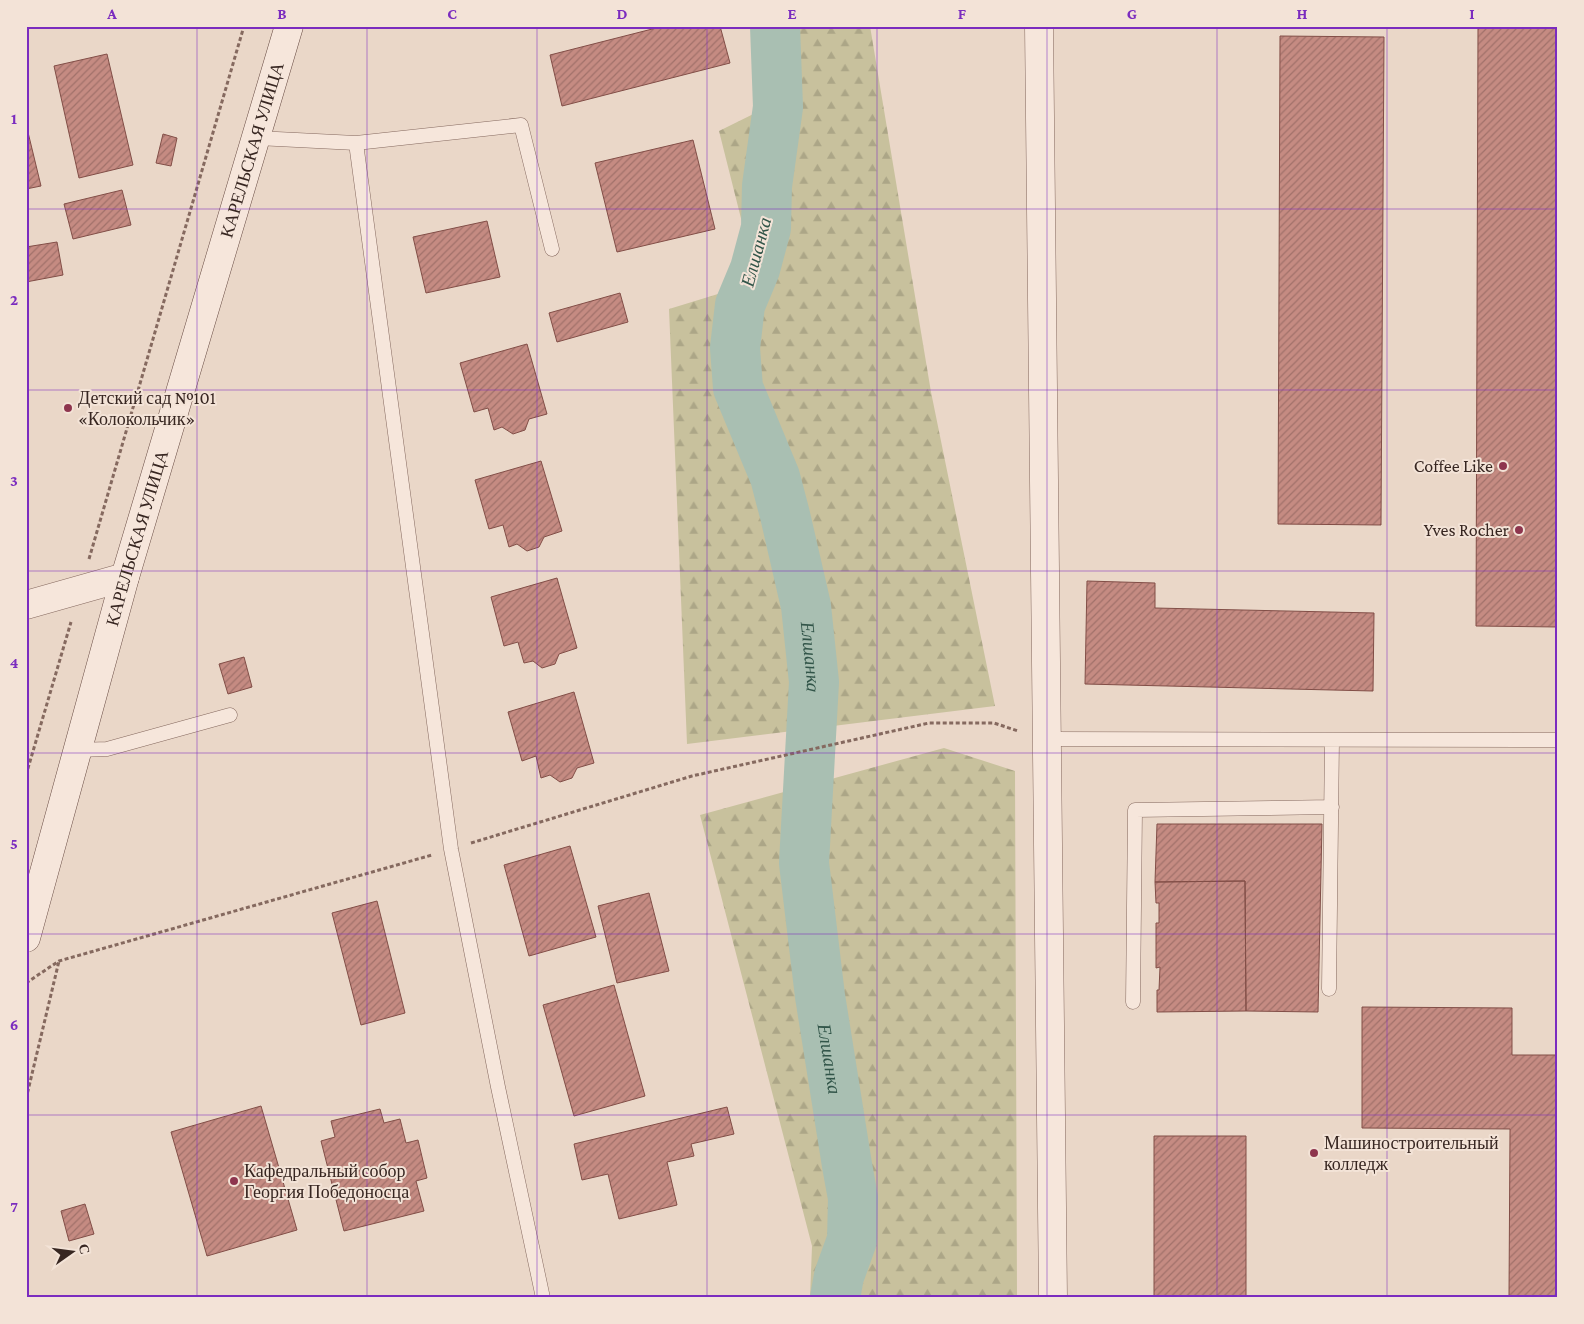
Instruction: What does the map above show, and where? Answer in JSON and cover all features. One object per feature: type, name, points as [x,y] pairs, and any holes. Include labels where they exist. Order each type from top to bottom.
[{"type":"street","name":"КАРЕЛЬСКАЯ УЛИЦА","points":[[26,938],[125,578],[289,26]]},
{"type":"street","points":[[1039,26],[1053,1298]]},
{"type":"street","points":[[26,604],[125,578]]},
{"type":"lane","points":[[257,138],[356,143],[521,125],[552,249]]},
{"type":"lane","points":[[356,143],[451,850],[498,1087],[543,1298]]},
{"type":"lane","points":[[78,750],[107,749],[230,715]]},
{"type":"lane","points":[[1047,739],[1558,740]]},
{"type":"lane","points":[[1329,989],[1332,740]]},
{"type":"lane","points":[[1133,1002],[1135,810],[1332,807]]},
{"type":"path","points":[[26,775],[244,26]]},
{"type":"path","points":[[26,983],[59,961],[451,850],[692,776],[929,723],[994,724],[1047,739]]},
{"type":"path","points":[[26,1099],[59,961]]},
{"type":"green space","points":[[795,26],[870,26],[931,392],[995,706],[687,744],[669,309],[757,282],[719,131],[794,94]]},
{"type":"green space","points":[[944,748],[1015,771],[1017,1298],[810,1298],[812,1246],[700,815]]},
{"type":"building","points":[[664,26],[720,26],[730,63],[562,106],[550,55]]},
{"type":"building","points":[[1478,26],[1558,26],[1558,627],[1476,626]]},
{"type":"building","points":[[1280,36],[1384,37],[1381,525],[1278,524]]},
{"type":"building","points":[[107,54],[133,165],[79,178],[54,66]]},
{"type":"building","points":[[26,124],[41,186],[26,189]]},
{"type":"building","points":[[163,134],[177,138],[171,166],[156,163]]},
{"type":"building","points":[[693,140],[715,229],[617,252],[595,163]]},
{"type":"building","points":[[122,190],[131,225],[73,239],[64,204]]},
{"type":"building","points":[[487,221],[500,277],[426,293],[413,237]]},
{"type":"building","points":[[57,242],[63,275],[26,282],[26,247]]},
{"type":"building","points":[[620,293],[628,322],[557,342],[549,313]]},
{"type":"building","points":[[527,344],[547,414],[529,419],[525,430],[513,434],[502,427],[494,430],[488,408],[474,412],[460,363]]},
{"type":"building","points":[[541,461],[562,531],[544,537],[539,547],[527,551],[517,544],[509,547],[503,525],[489,529],[475,480]]},
{"type":"building","points":[[557,578],[577,648],[559,654],[555,664],[542,668],[533,661],[524,663],[518,642],[504,646],[491,597]]},
{"type":"building","points":[[1087,581],[1155,583],[1155,608],[1374,613],[1373,691],[1085,684]]},
{"type":"building","points":[[244,657],[252,687],[228,694],[219,664]]},
{"type":"building","points":[[574,692],[594,763],[577,768],[572,778],[560,782],[550,775],[541,778],[536,756],[522,761],[508,712]]},
{"type":"building","points":[[1157,824],[1322,824],[1318,1012],[1246,1011],[1245,881],[1155,882]]},
{"type":"building","points":[[570,846],[596,937],[529,956],[504,865]]},
{"type":"building","points":[[1245,881],[1246,1011],[1157,1012],[1160,967],[1156,968],[1156,923],[1159,923],[1159,903],[1156,903],[1155,882]]},
{"type":"building","points":[[649,893],[669,971],[617,983],[598,906]]},
{"type":"building","points":[[377,901],[405,1013],[361,1025],[332,913]]},
{"type":"building","points":[[614,985],[645,1096],[574,1116],[543,1005]]},
{"type":"building","points":[[1362,1007],[1512,1008],[1512,1055],[1558,1055],[1558,1298],[1509,1298],[1510,1129],[1362,1128]]},
{"type":"building","name":"Кафедральный собор Георгия Победоносца","points":[[261,1106],[297,1230],[207,1256],[171,1132]]},
{"type":"building","points":[[727,1107],[734,1134],[691,1144],[694,1156],[667,1162],[677,1205],[619,1219],[608,1174],[582,1180],[574,1144]]},
{"type":"building","points":[[380,1109],[384,1123],[400,1119],[406,1143],[418,1140],[427,1178],[416,1181],[424,1211],[344,1231],[321,1141],[335,1137],[331,1121]]},
{"type":"building","points":[[1154,1136],[1246,1136],[1246,1298],[1154,1298]]},
{"type":"building","points":[[85,1204],[94,1234],[69,1241],[61,1211]]},
{"type":"waterway","name":"Елшанка","points":[[775,26],[778,107],[767,186],[766,228],[755,269],[740,305],[735,348],[738,388],[775,477],[806,606],[814,682],[804,863],[820,996],[853,1198],[852,1240],[839,1276],[835,1298]]},
{"type":"place","name":"Детский сад №101 «Колокольчик»","points":[[68,408]]},
{"type":"place","name":"Coffee Like","points":[[1503,466]]},
{"type":"place","name":"Yves Rocher","points":[[1519,530]]},
{"type":"place","name":"Машиностроительный колледж","points":[[1314,1153]]},
{"type":"place","name":"Кафедральный собор Георгия Победоносца","points":[[234,1181]]}]
